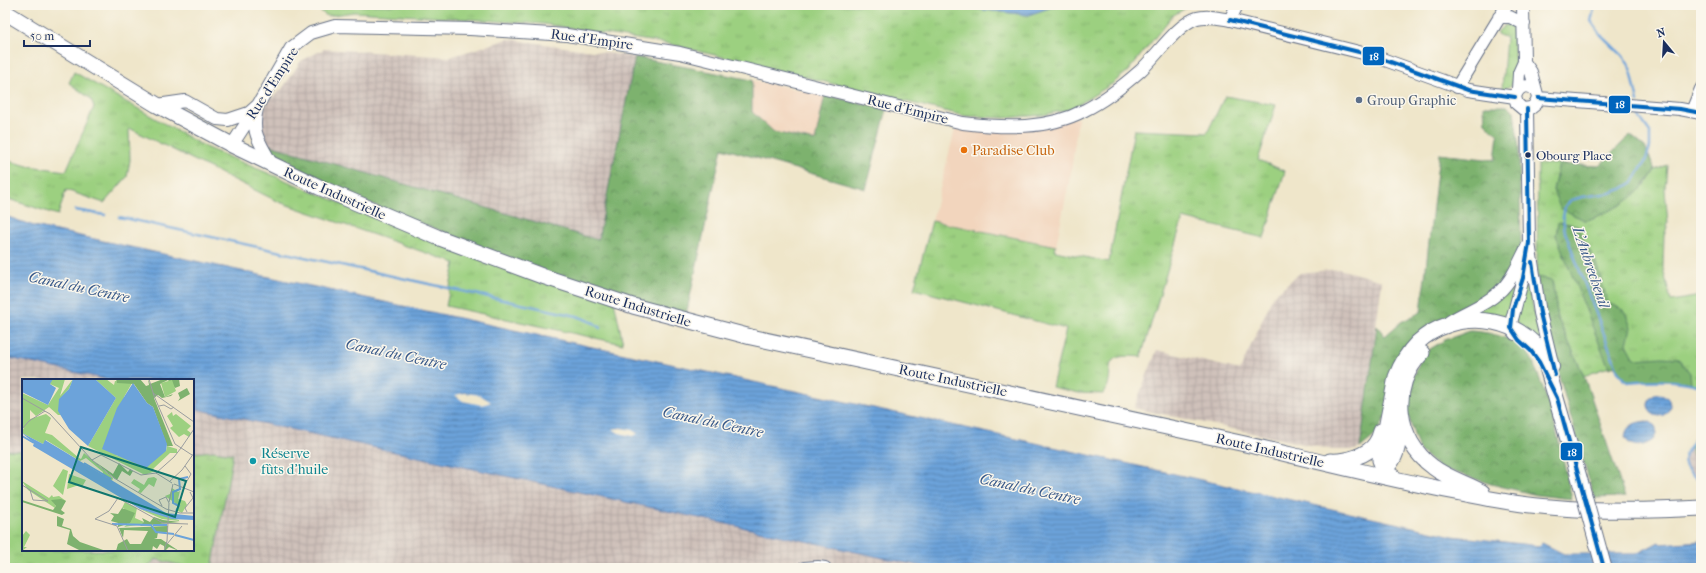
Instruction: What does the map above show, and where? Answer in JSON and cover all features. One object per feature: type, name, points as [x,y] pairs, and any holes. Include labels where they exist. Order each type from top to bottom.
[{"type":"main road","points":[[5,12],[158,104],[232,145]]},
{"type":"main road","name":"Route Industrielle","points":[[232,145],[319,187],[437,237],[542,276],[633,306],[751,337],[1378,472],[1400,482],[1499,500],[1549,507],[1610,511],[1661,511],[1701,508]]},
{"type":"main road","points":[[1312,459],[1336,462],[1362,454],[1377,443],[1396,376],[1401,364],[1418,343],[1436,331],[1450,324],[1473,320],[1487,321],[1515,334]]},
{"type":"main road","points":[[1378,472],[1394,457],[1397,448],[1403,390],[1412,365],[1418,356],[1437,340],[1461,330],[1479,328],[1527,336],[1540,349],[1548,366],[1604,568]]},
{"type":"main road","points":[[1378,472],[1382,466],[1381,454],[1396,376]]},
{"type":"main road","points":[[1400,415],[1408,439],[1423,459],[1443,474],[1499,500]]},
{"type":"street","points":[[1230,20],[1237,5]]},
{"type":"street","points":[[1457,87],[1507,5]]},
{"type":"street","points":[[1523,5],[1524,62],[1519,73],[1517,104],[1523,109],[1528,109],[1534,107],[1536,94],[1531,72],[1524,62]]},
{"type":"street","name":"Rue d'Empire","points":[[232,145],[258,105],[291,48],[312,33],[335,26],[438,28],[537,32],[567,35],[680,53],[963,123],[991,126],[1031,125],[1066,118],[1085,110],[1116,91],[1140,71],[1181,27],[1189,21],[1206,16],[1230,20],[1372,55],[1468,90],[1517,93]]},
{"type":"street","points":[[1499,17],[1510,17],[1524,24]]},
{"type":"street","points":[[1517,93],[1522,87],[1529,86],[1536,94],[1696,112],[1701,89]]},
{"type":"street","points":[[158,104],[185,101],[217,119],[228,120],[249,113],[258,105]]},
{"type":"street","points":[[258,105],[255,116],[255,133],[272,165]]},
{"type":"street","points":[[1528,109],[1529,243],[1540,313],[1554,373],[1563,402],[1564,421]]},
{"type":"street","points":[[1436,331],[1498,294],[1513,275],[1529,243]]},
{"type":"street","points":[[1515,334],[1513,309],[1523,278],[1529,243]]},
{"type":"street","points":[[804,568],[825,568]]},
{"type":"shaded area","points":[[508,39],[635,57],[598,240],[269,145],[261,133],[260,122],[263,110],[271,98],[282,89],[301,61],[324,49],[450,57]]},
{"type":"shaded area","points":[[752,80],[825,95],[816,141],[774,132],[752,112]]},
{"type":"shaded area","points":[[1078,118],[1071,172],[1056,246],[932,221],[956,125]]},
{"type":"shaded area","points":[[1339,269],[1382,281],[1360,448],[1355,450],[1333,450],[1134,408],[1157,350],[1240,370],[1273,296],[1300,273]]},
{"type":"shaded area","points":[[5,357],[105,379],[22,379],[22,551],[194,551],[194,398],[199,399],[197,409],[930,568],[5,568]]},
{"type":"shaded area","points":[[1690,445],[1692,453],[1701,467],[1701,481],[1689,473],[1684,463],[1685,453]]},
{"type":"green space","points":[[312,5],[942,5],[1028,15],[1058,5],[1191,5],[1172,16],[1128,71],[1112,84],[1071,109],[1043,115],[1004,118],[965,116],[669,44],[544,24],[354,12],[327,16]]},
{"type":"green space","points":[[1505,25],[1509,25],[1513,29],[1515,72],[1513,83],[1502,89],[1506,38],[1497,34],[1497,32]]},
{"type":"green space","points":[[635,57],[752,80],[752,112],[774,132],[815,141],[825,95],[887,109],[866,189],[722,148],[685,320],[633,306],[272,165],[269,145],[598,240]]},
{"type":"green space","points":[[74,72],[207,148],[457,251],[614,300],[623,344],[446,306],[455,263],[279,202],[129,128],[130,160],[127,177],[104,203],[66,190],[58,215],[5,198],[5,160],[28,166],[66,171],[94,107],[91,99],[69,83]]},
{"type":"green space","points":[[1225,96],[1276,105],[1258,160],[1285,171],[1264,238],[1183,218],[1141,357],[1126,356],[1112,361],[1108,386],[1103,394],[1079,393],[1052,387],[1066,329],[914,289],[932,221],[1056,246],[1055,251],[1109,262],[1134,130],[1207,133]]},
{"type":"green space","points":[[1484,106],[1507,106],[1514,111],[1519,148],[1521,244],[1517,259],[1510,274],[1493,293],[1433,325],[1377,434],[1360,448],[1377,326],[1385,336],[1401,322],[1421,312],[1439,154],[1495,160],[1498,135],[1485,123]]},
{"type":"green space","points":[[1630,135],[1645,147],[1655,170],[1641,189],[1617,207],[1586,221],[1560,208],[1553,190],[1559,164],[1599,166]]},
{"type":"green space","points":[[1538,164],[1559,164],[1553,190],[1645,186],[1655,170],[1667,165],[1665,189],[1668,224],[1664,236],[1663,268],[1671,301],[1701,296],[1701,386],[1683,382],[1628,382],[1624,380],[1615,366],[1584,376],[1558,319],[1552,280],[1537,277]]},
{"type":"green space","points":[[1558,222],[1576,225],[1596,263],[1608,303],[1624,310],[1631,327],[1627,344],[1635,359],[1662,357],[1678,358],[1690,373],[1691,383],[1654,380],[1628,382],[1624,380],[1615,366],[1609,368],[1556,235]]},
{"type":"green space","points":[[1519,270],[1507,321],[1473,317]]},
{"type":"green space","points":[[1527,271],[1535,320],[1545,348],[1515,321]]},
{"type":"green space","points":[[1537,277],[1552,280],[1558,319],[1584,376],[1625,497],[1594,498],[1545,327]]},
{"type":"green space","points":[[1470,331],[1493,334],[1509,339],[1528,353],[1543,387],[1553,419],[1572,499],[1537,495],[1491,484],[1438,467],[1419,450],[1404,403],[1421,358],[1430,349],[1445,340]]},
{"type":"green space","points":[[1701,431],[1701,467],[1692,453],[1690,445]]},
{"type":"green space","points":[[5,450],[22,451],[22,551],[194,551],[194,453],[213,451],[233,454],[212,568],[191,568],[155,559],[148,568],[5,568]]},
{"type":"water","points":[[942,5],[1058,5],[1028,15]]},
{"type":"water","name":"Canal du Centre","points":[[5,216],[34,226],[1035,443],[1453,536],[1539,546],[1542,543],[1564,554],[1636,554],[1659,542],[1661,544],[1701,541],[1701,568],[930,568],[197,409],[199,400],[194,398],[194,379],[105,379],[5,357]]},
{"type":"water","points":[[1659,394],[1667,397],[1670,405],[1667,413],[1659,416],[1651,413],[1648,405],[1651,397]]},
{"type":"water","points":[[1647,421],[1653,424],[1656,428],[1656,434],[1653,440],[1638,446],[1630,444],[1625,437],[1627,430],[1635,423]]},
{"type":"pier","points":[[465,393],[480,395],[491,402],[482,405],[463,401],[455,395]]},
{"type":"pier","points":[[621,428],[632,430],[638,434],[632,436],[619,433],[613,429]]},
{"type":"waterway","name":"L'Aubrecheuil","points":[[1595,5],[1591,21],[1601,35],[1622,55],[1629,65],[1638,102]]},
{"type":"waterway","name":"L'Aubrecheuil","points":[[1639,109],[1640,118],[1650,132],[1650,147],[1645,162],[1633,182],[1622,189],[1610,193],[1571,200],[1565,206],[1563,218],[1565,232],[1618,371],[1624,380],[1628,382],[1674,381],[1701,386]]},
{"type":"waterway","points":[[75,210],[105,215]]},
{"type":"waterway","points":[[119,217],[577,316],[594,323],[600,328]]},
{"type":"waterway","name":"L'Aubrecheuil","points":[[1701,431],[1690,445],[1684,457],[1684,463],[1687,469],[1692,475],[1701,481]]},
{"type":"transit line","name":"18","points":[[1230,20],[1371,55],[1468,90],[1515,97]]},
{"type":"transit line","name":"18","points":[[1538,98],[1680,109],[1701,113]]},
{"type":"transit line","name":"18","points":[[1527,109],[1529,243],[1523,278],[1513,309],[1511,328],[1519,340],[1531,351],[1539,362],[1557,398],[1604,568]]},
{"type":"transit line","name":"18","points":[[1532,262],[1540,313],[1555,375]]},
{"type":"place","name":"Group Graphic","points":[[1359,100]]},
{"type":"place","name":"Paradise Club","points":[[964,150]]},
{"type":"place","name":"Obourg Place","points":[[1528,155]]},
{"type":"place","name":"Réserve fûts d'huile","points":[[253,461]]}]
